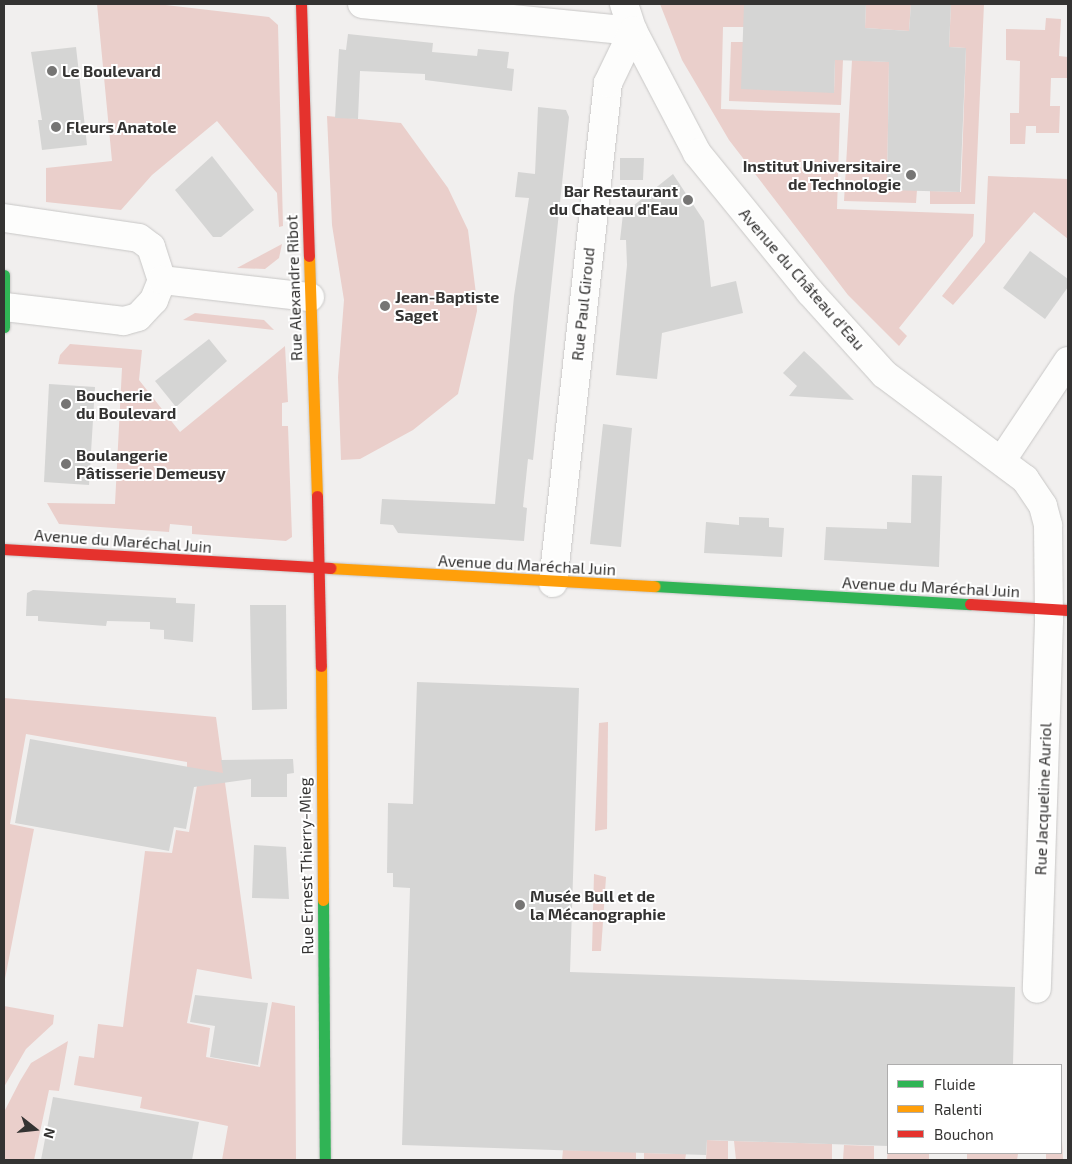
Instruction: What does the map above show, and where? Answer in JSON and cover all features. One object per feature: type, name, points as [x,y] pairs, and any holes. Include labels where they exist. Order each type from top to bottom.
[{"type":"street","name":"Rue Alexandre Ribot","points":[[300,4],[320,571]]},
{"type":"street","points":[[362,4],[633,31]]},
{"type":"street","name":"Avenue du Château d'Eau","points":[[624,4],[633,31],[697,154],[810,292],[884,374],[1026,479],[1043,506],[1048,525],[1058,610]]},
{"type":"street","name":"Rue Paul Giroud","points":[[553,583],[608,83],[633,31]]},
{"type":"street","points":[[4,218],[139,238],[151,247],[162,280],[144,311],[124,321],[4,317],[4,275]]},
{"type":"street","points":[[162,280],[310,297]]},
{"type":"street","points":[[1002,460],[1068,361]]},
{"type":"street","name":"Avenue du Maréchal Juin","points":[[4,549],[320,571],[1058,610]]},
{"type":"street","name":"Rue Ernest Thierry-Mieg","points":[[320,571],[325,1160]]},
{"type":"street","name":"Rue Jacqueline Auriol","points":[[1037,989],[1058,610]]},
{"type":"shaded area","points":[[97,4],[157,4],[269,17],[278,25],[283,226],[279,227],[277,193],[217,121],[152,175],[121,210],[46,202],[46,168],[112,161]]},
{"type":"shaded area","points":[[660,4],[744,4],[744,27],[723,27],[721,109],[840,113],[837,209],[974,214],[973,236],[899,328],[907,336],[899,346],[848,295],[729,140],[682,60]]},
{"type":"shaded area","points":[[866,4],[911,4],[909,31],[865,28]]},
{"type":"shaded area","points":[[951,4],[984,4],[975,204],[930,204],[930,191],[961,192],[966,48],[949,47]]},
{"type":"shaded area","points":[[1046,18],[1061,19],[1059,56],[1068,57],[1068,78],[1051,78],[1050,106],[1060,106],[1059,133],[1036,133],[1036,126],[1026,126],[1025,144],[1010,144],[1010,113],[1019,113],[1020,61],[1006,60],[1006,29],[1045,30]]},
{"type":"shaded area","points":[[731,42],[743,42],[834,93],[835,60],[843,60],[841,105],[729,101]]},
{"type":"shaded area","points":[[852,60],[889,62],[887,190],[917,190],[916,203],[844,201]]},
{"type":"shaded area","points":[[327,116],[401,123],[448,188],[468,230],[476,294],[477,311],[458,394],[413,430],[360,459],[341,460],[338,377],[344,300],[332,225]]},
{"type":"shaded area","points":[[988,176],[1068,179],[1068,239],[1034,212],[953,305],[942,296],[985,242]]},
{"type":"shaded area","points":[[282,244],[279,258],[265,269],[237,268]]},
{"type":"shaded area","points":[[195,313],[264,320],[274,330],[183,320]]},
{"type":"shaded area","points":[[70,344],[142,350],[139,380],[180,432],[285,346],[288,402],[282,403],[282,426],[288,426],[292,537],[286,541],[192,534],[192,526],[170,524],[169,532],[59,524],[47,503],[115,504],[122,368],[58,364],[60,355]]},
{"type":"shaded area","points":[[4,698],[216,717],[252,979],[197,969],[187,1023],[210,1028],[206,1057],[260,1067],[272,1002],[295,1006],[296,1160],[222,1160],[228,1126],[140,1108],[142,1097],[74,1085],[79,1056],[94,1058],[98,1024],[123,1027],[145,851],[172,853],[176,830],[189,832],[199,774],[187,771],[187,762],[26,734],[10,824],[34,829],[4,984]]},
{"type":"shaded area","points":[[608,722],[607,829],[595,831],[599,723]]},
{"type":"shaded area","points":[[594,874],[606,877],[601,951],[592,951]]},
{"type":"shaded area","points":[[4,1006],[54,1015],[53,1024],[26,1049],[4,1087]]},
{"type":"shaded area","points":[[68,1041],[59,1091],[49,1090],[34,1160],[4,1160],[4,1112],[20,1081],[31,1063]]},
{"type":"shaded area","points":[[707,1140],[728,1141],[728,1160],[706,1160]]},
{"type":"shaded area","points":[[1062,1140],[1063,1160],[1046,1160],[1046,1154],[1062,1154]]},
{"type":"shaded area","points":[[734,1141],[832,1144],[832,1160],[736,1160]]},
{"type":"shaded area","points":[[844,1145],[874,1146],[874,1160],[843,1160]]},
{"type":"shaded area","points":[[563,1150],[636,1152],[636,1160],[562,1160]]},
{"type":"shaded area","points":[[644,1153],[686,1154],[685,1160],[644,1160]]},
{"type":"shaded area","points":[[887,1154],[929,1154],[929,1160],[887,1160]]},
{"type":"shaded area","points":[[967,1154],[1018,1154],[1017,1160],[967,1160]]},
{"type":"building","points":[[744,4],[866,4],[865,28],[909,31],[911,4],[951,4],[949,47],[966,48],[960,192],[887,190],[889,62],[835,60],[834,93],[741,89]]},
{"type":"building","points":[[348,34],[433,43],[432,52],[477,56],[478,49],[509,52],[507,68],[514,69],[512,91],[425,80],[425,74],[360,71],[358,119],[335,118],[339,49],[346,50]]},
{"type":"building","points":[[76,47],[87,145],[42,150],[38,120],[42,120],[31,52]]},
{"type":"building","points":[[538,107],[566,110],[569,117],[533,460],[528,459],[523,507],[527,508],[524,541],[398,533],[393,525],[380,524],[382,499],[495,504],[514,296],[529,198],[515,197],[518,172],[535,174]]},
{"type":"building","points":[[212,156],[254,210],[221,237],[213,237],[175,190]]},
{"type":"building","points":[[620,158],[644,158],[643,180],[620,180]]},
{"type":"building","points":[[673,174],[704,221],[711,287],[736,281],[743,313],[662,333],[657,379],[616,375],[627,265],[626,240],[620,240],[623,214]]},
{"type":"building","points":[[1030,251],[1068,279],[1068,287],[1045,319],[1003,288]]},
{"type":"building","points":[[209,339],[227,361],[176,407],[155,381]]},
{"type":"building","points":[[804,351],[854,400],[789,396],[797,386],[783,373]]},
{"type":"building","points":[[49,384],[95,387],[89,485],[44,482]]},
{"type":"building","points":[[603,424],[632,428],[621,547],[590,544]]},
{"type":"building","points":[[912,475],[942,476],[939,567],[824,560],[826,527],[887,529],[887,522],[911,523]]},
{"type":"building","points":[[739,517],[769,518],[769,527],[784,528],[782,557],[704,553],[706,522],[739,525]]},
{"type":"building","points":[[33,590],[176,598],[176,603],[195,604],[193,642],[164,639],[164,630],[150,629],[150,622],[107,621],[106,626],[38,621],[38,616],[26,616],[27,593]]},
{"type":"building","points":[[250,605],[286,605],[287,709],[252,710]]},
{"type":"building","points":[[417,682],[579,688],[570,972],[1015,987],[1013,1064],[887,1064],[887,1146],[707,1140],[706,1155],[402,1145],[410,888],[393,887],[393,873],[387,873],[388,803],[413,804]]},
{"type":"building","points":[[30,739],[223,773],[221,760],[293,759],[294,773],[287,774],[287,797],[251,797],[251,779],[194,787],[186,829],[174,827],[169,851],[15,823]]},
{"type":"building","points":[[254,845],[286,847],[289,899],[252,898]]},
{"type":"building","points":[[195,995],[268,1003],[258,1065],[210,1057],[215,1026],[190,1022]]},
{"type":"building","points":[[53,1097],[199,1122],[192,1160],[41,1160]]},
{"type":"traffic: fast","points":[[4,275],[4,327]]},
{"type":"traffic: fast","points":[[655,586],[970,604]]},
{"type":"traffic: fast","points":[[323,900],[325,1160]]},
{"type":"traffic: slow","points":[[309,256],[317,496]]},
{"type":"traffic: slow","points":[[330,568],[655,586]]},
{"type":"traffic: slow","points":[[321,666],[323,900]]},
{"type":"traffic: jam","points":[[301,4],[309,256]]},
{"type":"traffic: jam","points":[[317,496],[321,666]]},
{"type":"traffic: jam","points":[[4,549],[330,568]]},
{"type":"traffic: jam","points":[[970,604],[1068,610]]},
{"type":"place","name":"Le Boulevard","points":[[52,71]]},
{"type":"place","name":"Fleurs Anatole","points":[[56,127]]},
{"type":"place","name":"Institut Universitaire de Technologie","points":[[911,175]]},
{"type":"place","name":"Bar Restaurant du Chateau d'Eau","points":[[688,200]]},
{"type":"place","name":"Jean-Baptiste Saget","points":[[385,306]]},
{"type":"place","name":"Boucherie du Boulevard","points":[[66,404]]},
{"type":"place","name":"Boulangerie Pâtisserie Demeusy","points":[[66,464]]},
{"type":"place","name":"Musée Bull et de la Mécanographie","points":[[520,905]]}]
